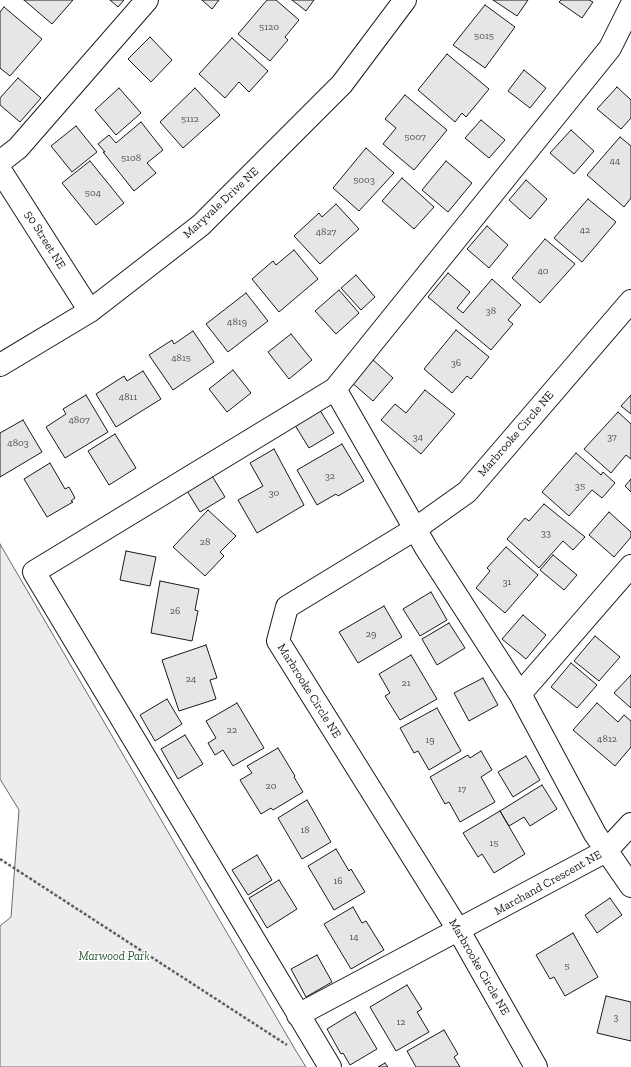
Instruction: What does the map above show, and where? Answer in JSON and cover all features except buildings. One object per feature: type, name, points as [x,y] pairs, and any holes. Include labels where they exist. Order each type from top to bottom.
[{"type":"street","points":[[0,162],[18,148],[147,0]]},
{"type":"street","name":"Maryvale Drive NE","points":[[0,365],[90,311],[201,225],[342,84],[405,0]]},
{"type":"street","points":[[330,1067],[34,572],[335,389],[610,48],[631,6]]},
{"type":"street","name":"50 Street NE","points":[[0,170],[90,311]]},
{"type":"street","name":"Marbrooke Circle NE","points":[[536,1067],[458,931],[278,641],[287,607],[415,529],[466,492],[631,301]]},
{"type":"street","points":[[335,389],[415,529],[520,694],[595,834],[631,886]]},
{"type":"street","points":[[520,694],[631,566]]},
{"type":"street","name":"Marchand Crescent NE","points":[[298,1015],[606,851],[631,824]]},
{"type":"path","points":[[0,859],[289,1046]]},
{"type":"green space","name":"Marwood Park","points":[[0,544],[306,1067],[0,1067],[0,926],[11,917],[19,810],[0,779]]}]
